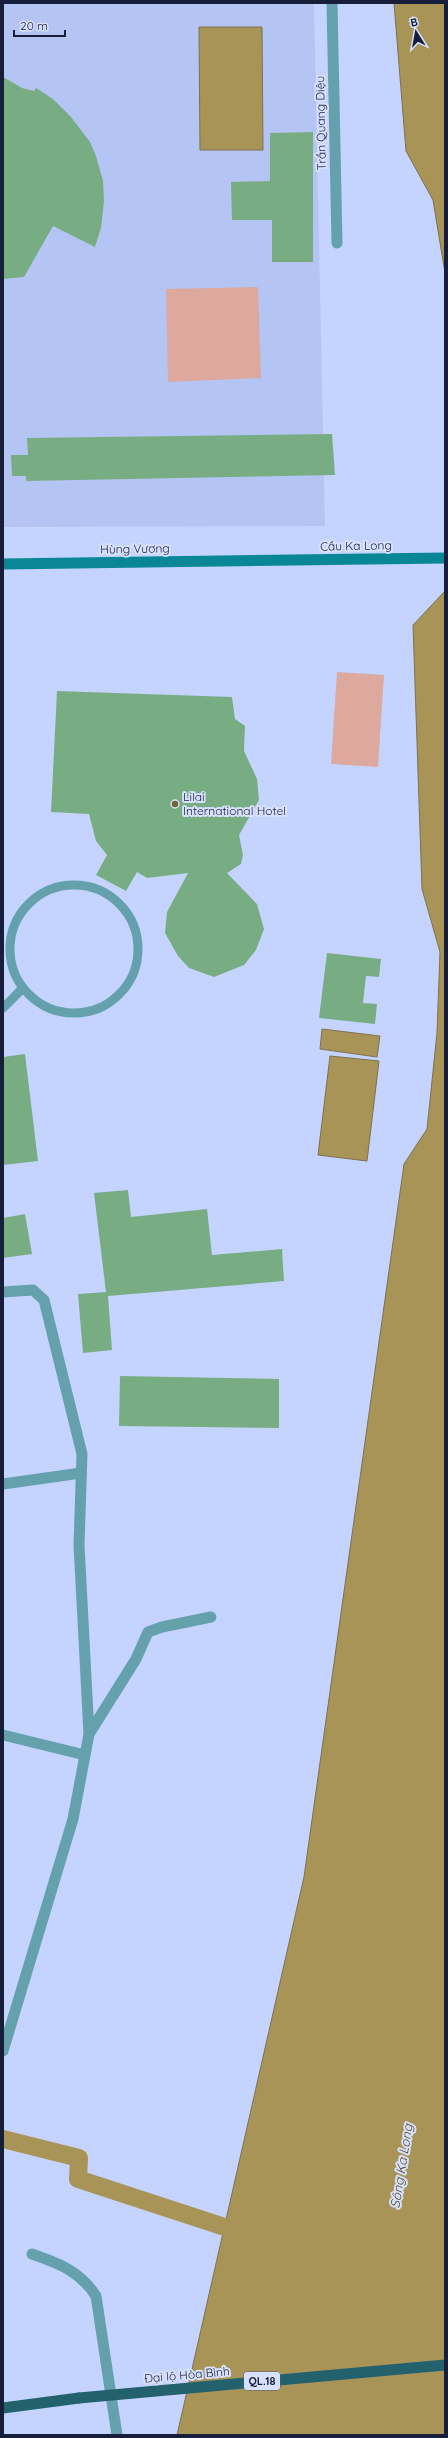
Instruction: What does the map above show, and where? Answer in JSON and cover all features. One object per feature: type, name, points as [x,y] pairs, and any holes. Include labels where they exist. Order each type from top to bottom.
[{"type":"highway","name":"Đại lộ Hòa Bình","points":[[3,2408],[79,2398],[445,2365]]},
{"type":"main road","name":"Cầu Ka Long","points":[[268,560],[445,558]]},
{"type":"main road","name":"Hùng Vương","points":[[3,564],[268,560]]},
{"type":"street","name":"Trần Quang Diệu","points":[[332,3],[337,243]]},
{"type":"street","points":[[3,1292],[33,1290],[44,1300],[82,1454],[79,1545],[89,1734],[73,1819],[3,2051]]},
{"type":"street","points":[[3,1484],[81,1473]]},
{"type":"street","points":[[89,1734],[136,1659],[148,1632],[162,1627],[211,1617]]},
{"type":"street","points":[[3,1735],[85,1756]]},
{"type":"street","points":[[32,2254],[62,2265],[88,2282],[96,2296],[117,2435]]},
{"type":"lane","points":[[76,885],[96,889],[114,899],[128,914],[136,932],[137,958],[135,970],[125,988],[111,1001],[94,1010],[74,1013],[55,1010],[43,1005],[23,988],[13,970],[10,950],[12,930],[22,911],[37,897],[55,888],[76,885]]},
{"type":"lane","points":[[3,1008],[23,988]]},
{"type":"shaded area","points":[[3,3],[314,3],[325,526],[3,527]]},
{"type":"shaded area","points":[[258,287],[261,378],[168,382],[166,289]]},
{"type":"shaded area","points":[[337,672],[384,675],[378,767],[331,764]]},
{"type":"water","points":[[394,3],[445,3],[445,273],[433,200],[406,151]]},
{"type":"water","points":[[199,27],[262,27],[263,150],[200,150]]},
{"type":"water","name":"Sông Ka Long","points":[[445,591],[445,2435],[177,2435],[304,1877],[404,1164],[427,1129],[437,1033],[440,952],[422,889],[413,625]]},
{"type":"water","points":[[322,1029],[380,1036],[377,1057],[320,1049]]},
{"type":"water","points":[[330,1056],[379,1061],[367,1161],[318,1155]]},
{"type":"building","points":[[3,77],[22,88],[34,91],[36,88],[53,99],[71,117],[90,142],[96,156],[103,181],[104,201],[101,228],[95,247],[53,226],[24,277],[3,279]]},
{"type":"building","points":[[313,132],[313,262],[272,262],[272,220],[232,220],[231,182],[270,181],[270,133]]},
{"type":"building","points":[[332,434],[335,475],[26,481],[26,476],[12,476],[11,455],[28,455],[27,438]]},
{"type":"building","points":[[57,691],[232,697],[235,719],[245,726],[244,751],[257,779],[259,800],[239,835],[243,855],[241,864],[227,873],[257,904],[264,929],[256,950],[244,965],[214,977],[189,968],[178,956],[165,933],[167,912],[188,873],[147,878],[137,872],[126,891],[96,875],[107,855],[96,841],[89,814],[51,812]]},
{"type":"building","points":[[327,953],[381,959],[379,977],[366,976],[363,1003],[377,1004],[375,1024],[319,1018]]},
{"type":"building","points":[[25,1054],[38,1161],[3,1165],[3,1057]]},
{"type":"building","points":[[128,1190],[131,1217],[207,1209],[212,1255],[282,1249],[284,1281],[108,1296],[112,1350],[83,1353],[78,1294],[106,1292],[94,1193]]},
{"type":"building","points":[[25,1214],[32,1254],[3,1258],[3,1218]]},
{"type":"building","points":[[120,1376],[279,1379],[279,1428],[119,1426]]},
{"type":"waterway","points":[[3,2139],[79,2158],[78,2179],[246,2234]]},
{"type":"place","name":"Lilai International Hotel","points":[[175,804]]}]
